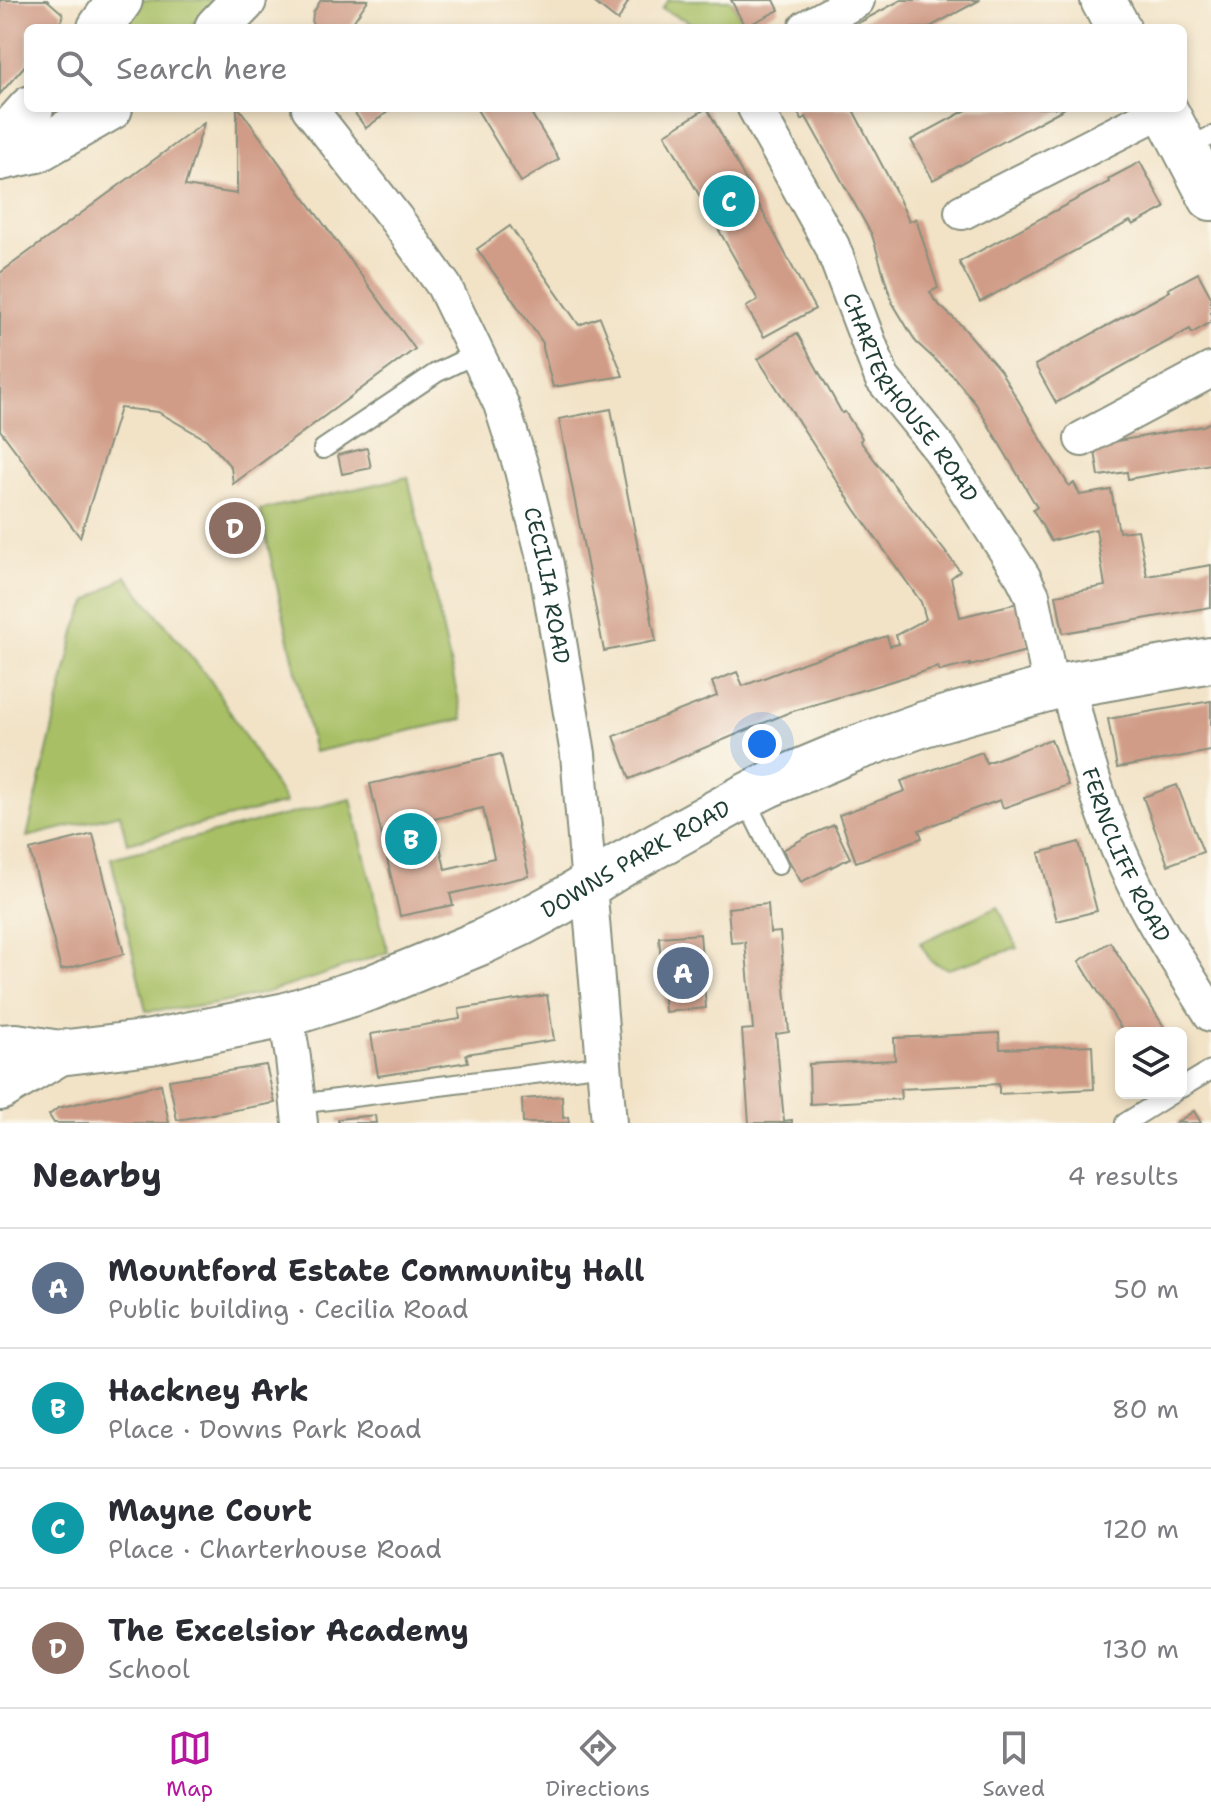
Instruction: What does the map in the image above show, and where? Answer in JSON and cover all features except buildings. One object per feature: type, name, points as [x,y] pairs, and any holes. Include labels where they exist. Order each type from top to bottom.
[{"type":"street","points":[[813,24],[857,0]]},
{"type":"street","points":[[0,157],[15,126],[27,112]]},
{"type":"street","points":[[0,157],[37,150],[103,112]]},
{"type":"street","name":"CECILIA ROAD","points":[[312,112],[444,286],[501,404],[522,470],[546,565],[578,754],[609,1123]]},
{"type":"street","name":"CHARTERHOUSE ROAD","points":[[757,112],[832,246],[882,378],[940,449],[1028,586],[1060,687]]},
{"type":"street","points":[[962,212],[1156,112]]},
{"type":"street","points":[[1168,112],[1198,143],[1211,198]]},
{"type":"street","points":[[1082,439],[1211,370]]},
{"type":"street","name":"DOWNS PARK ROAD","points":[[0,1047],[16,1046],[59,1053],[151,1042],[286,1015],[370,988],[482,942],[561,902],[659,843],[744,797],[868,744],[924,724],[1060,687],[1211,660]]},
{"type":"street","name":"FERNCLIFF ROAD","points":[[1060,687],[1127,869],[1148,911],[1211,1014]]},
{"type":"street","points":[[286,1015],[299,1114]]},
{"type":"street","name":"DOWNS PARK ROAD","points":[[0,1088],[59,1053]]},
{"type":"lane","points":[[323,449],[436,373],[477,353]]},
{"type":"lane","points":[[744,797],[778,865]]},
{"type":"lane","points":[[299,1114],[605,1065]]},
{"type":"lane","points":[[1187,1084],[1211,1070]]},
{"type":"lane","points":[[1125,1123],[1163,1099]]},
{"type":"green space","points":[[138,0],[216,0],[193,24],[123,24]]},
{"type":"green space","points":[[668,0],[731,0],[743,24],[694,24],[662,9]]},
{"type":"green space","points":[[408,477],[463,719],[314,752],[260,510]]},
{"type":"green space","points":[[126,576],[211,681],[286,803],[127,843],[120,814],[27,837],[76,628],[88,601]]},
{"type":"green space","points":[[351,799],[388,952],[258,995],[204,1006],[146,1011],[111,858]]},
{"type":"green space","points":[[998,906],[1017,948],[948,969],[931,961],[920,943]]},
{"type":"place","name":"Mayne Court","points":[[729,201]]},
{"type":"place","name":"The Excelsior Academy","points":[[235,528]]},
{"type":"place","name":"Hackney Ark","points":[[411,839]]},
{"type":"place","name":"Mountford Estate Community Hall","points":[[683,973]]}]
